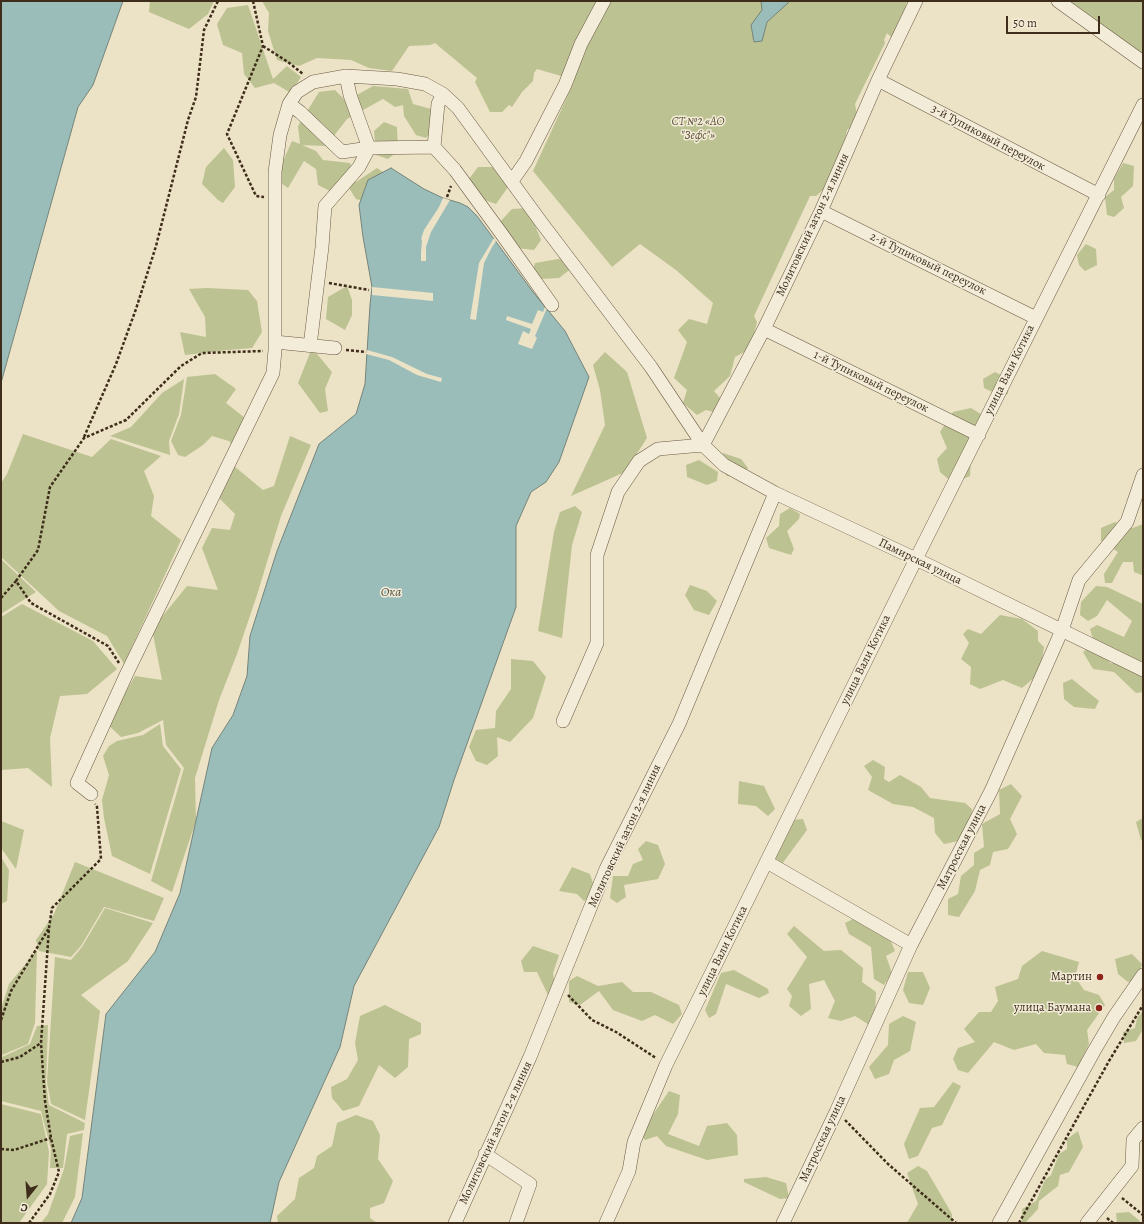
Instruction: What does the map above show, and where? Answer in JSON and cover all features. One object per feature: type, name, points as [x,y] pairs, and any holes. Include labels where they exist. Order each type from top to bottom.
[{"type":"street","points":[[512,181],[526,161],[558,99],[581,44],[604,1]]},
{"type":"street","name":"Молитовский затон 2-я линия","points":[[702,445],[764,329],[821,210],[878,80],[916,1]]},
{"type":"street","points":[[1058,1],[1143,62]]},
{"type":"street","points":[[310,346],[322,247],[325,206],[359,167],[369,148],[350,95],[346,76]]},
{"type":"street","name":"Памирская улица","points":[[313,82],[346,76],[404,80],[425,84],[443,94],[458,108],[477,136],[651,367],[702,445],[724,465],[775,493],[916,559],[1143,670]]},
{"type":"street","name":"3-й Тупиковый переулок","points":[[878,80],[1098,195]]},
{"type":"street","points":[[91,794],[77,783],[126,673],[273,373],[275,346],[275,172],[280,135],[289,104],[297,92],[313,82]]},
{"type":"street","points":[[434,148],[438,104],[443,94]]},
{"type":"street","points":[[289,104],[300,112],[342,152],[369,148],[434,148],[455,170],[502,233],[552,305]]},
{"type":"street","name":"улица Вали Котика","points":[[606,1223],[629,1171],[634,1142],[666,1066],[916,559],[1143,105]]},
{"type":"street","name":"2-й Тупиковый переулок","points":[[821,210],[1036,318]]},
{"type":"street","name":"1-й Тупиковый переулок","points":[[764,329],[979,435]]},
{"type":"street","points":[[275,346],[335,348]]},
{"type":"street","points":[[563,721],[597,643],[597,555],[618,492],[639,461],[658,449],[702,445]]},
{"type":"street","name":"Матросская улица","points":[[783,1223],[836,1112],[911,945],[991,791],[1062,630],[1079,580],[1127,522],[1143,475]]},
{"type":"street","name":"Молитовский затон 2-я линия","points":[[455,1223],[530,1057],[606,869],[679,724],[775,493]]},
{"type":"street","points":[[767,862],[911,945]]},
{"type":"street","points":[[999,1223],[1114,1016],[1143,975]]},
{"type":"street","points":[[1087,1223],[1132,1166],[1133,1140],[1143,1128]]},
{"type":"street","points":[[485,1154],[530,1184],[516,1223]]},
{"type":"path","points":[[1,598],[16,581],[38,550],[50,487],[84,438],[116,364],[136,309],[156,246],[188,120],[196,97],[204,30],[218,1]]},
{"type":"path","points":[[253,1],[263,46],[227,134],[256,196],[275,198]]},
{"type":"path","points":[[263,46],[288,62],[313,82]]},
{"type":"path","points":[[317,280],[337,286],[370,290]]},
{"type":"path","points":[[84,438],[126,420],[181,366],[202,353],[275,346]]},
{"type":"path","points":[[335,348],[366,352]]},
{"type":"path","points":[[16,581],[31,603],[108,646],[126,673]]},
{"type":"path","points":[[29,1223],[50,1194],[59,1172],[51,1138],[45,1101],[41,1043],[49,928],[52,908],[102,859],[97,807],[91,794]]},
{"type":"path","points":[[1,1020],[11,991],[49,928]]},
{"type":"path","points":[[559,986],[592,1020],[616,1032],[666,1066]]},
{"type":"path","points":[[1019,1223],[1109,1061],[1143,1005]]},
{"type":"path","points":[[1,1062],[20,1057],[41,1043]]},
{"type":"path","points":[[836,1112],[888,1164],[956,1223]]},
{"type":"path","points":[[1,1149],[14,1150],[51,1138]]},
{"type":"path","points":[[1112,1190],[1143,1215]]},
{"type":"green space","points":[[150,1],[214,1],[208,14],[189,29],[149,12]]},
{"type":"green space","name":"СТ №2 «АО \"Зефс\"»","points":[[262,1],[923,1],[916,6],[906,3],[904,32],[891,37],[887,33],[884,40],[885,43],[855,104],[858,120],[847,130],[843,151],[826,187],[816,196],[810,196],[754,316],[757,322],[750,349],[735,357],[730,376],[714,391],[722,400],[717,413],[706,410],[697,415],[683,403],[687,390],[674,378],[687,342],[678,330],[689,319],[707,324],[713,303],[676,270],[640,244],[612,267],[533,171],[574,82],[568,78],[537,69],[534,73],[533,81],[522,92],[512,107],[509,105],[502,112],[490,112],[475,82],[477,78],[435,43],[430,45],[409,46],[392,71],[369,68],[351,60],[317,58],[299,66],[277,60],[268,31],[269,13]]},
{"type":"green space","points":[[1067,1],[1143,1],[1143,57]]},
{"type":"green space","points":[[248,5],[273,79],[287,66],[301,77],[291,93],[274,83],[255,88],[244,74],[242,53],[223,45],[217,24],[227,8]]},
{"type":"green space","points":[[373,86],[408,89],[413,104],[431,109],[433,130],[426,138],[416,135],[404,116],[403,105],[395,107],[383,99],[347,119],[326,146],[302,145],[316,151],[323,160],[350,163],[356,182],[377,168],[387,175],[372,203],[356,199],[349,188],[330,191],[318,185],[316,169],[304,161],[288,188],[275,179],[292,141],[300,144],[298,126],[319,92],[335,90],[346,101]]},
{"type":"green space","points":[[384,122],[397,127],[398,151],[388,159],[376,155],[374,131]]},
{"type":"green space","points":[[224,148],[233,160],[235,187],[223,203],[202,184],[206,167]]},
{"type":"green space","points":[[1123,163],[1134,166],[1133,186],[1121,197],[1124,208],[1114,217],[1107,215],[1105,197],[1114,190],[1114,179]]},
{"type":"green space","points":[[478,167],[494,167],[508,187],[496,204],[479,198],[469,179]]},
{"type":"green space","points":[[528,208],[541,240],[534,250],[517,248],[499,223],[512,209]]},
{"type":"green space","points":[[1086,244],[1096,249],[1097,265],[1085,271],[1079,265],[1077,255]]},
{"type":"green space","points":[[564,258],[572,268],[559,278],[540,279],[532,273],[535,263]]},
{"type":"green space","points":[[347,286],[352,300],[352,315],[345,330],[326,319],[328,297]]},
{"type":"green space","points":[[207,288],[248,290],[257,301],[262,332],[252,348],[185,355],[180,332],[206,337],[205,317],[189,289]]},
{"type":"green space","points":[[312,348],[332,372],[325,389],[328,411],[320,413],[298,383]]},
{"type":"green space","points":[[605,352],[627,372],[647,438],[625,472],[571,496],[605,425],[600,390],[593,365]]},
{"type":"green space","points":[[995,372],[1009,379],[1008,394],[1001,396],[984,388],[983,379]]},
{"type":"green space","points":[[215,374],[236,389],[226,403],[245,418],[234,447],[229,441],[212,436],[203,445],[185,457],[178,455],[171,441],[181,415],[187,377]]},
{"type":"green space","points":[[184,379],[179,414],[169,441],[170,455],[110,436],[131,427],[162,393]]},
{"type":"green space","points":[[971,408],[984,416],[972,443],[970,476],[953,483],[940,472],[937,459],[947,448],[940,432],[953,412]]},
{"type":"green space","points":[[23,434],[92,457],[111,439],[161,456],[144,471],[154,496],[151,516],[181,540],[124,664],[107,636],[59,611],[1,557],[1,483],[7,474]]},
{"type":"green space","points":[[290,436],[311,445],[281,516],[257,595],[237,654],[219,700],[195,778],[196,821],[172,892],[151,881],[184,768],[166,745],[163,720],[138,733],[121,737],[107,724],[135,676],[162,680],[152,629],[187,586],[218,590],[202,548],[212,528],[230,530],[235,514],[219,498],[234,466],[263,490],[274,486]]},
{"type":"green space","points":[[723,453],[741,459],[748,468],[743,477],[727,476],[718,464]]},
{"type":"green space","points":[[699,460],[718,472],[717,481],[707,485],[687,477],[686,465]]},
{"type":"green space","points":[[575,506],[582,512],[572,545],[562,638],[538,631],[554,532],[560,512]]},
{"type":"green space","points":[[790,508],[800,514],[799,519],[787,531],[794,549],[791,555],[769,548],[766,538],[779,526],[780,514]]},
{"type":"green space","points":[[1115,522],[1133,528],[1143,524],[1143,573],[1142,575],[1134,572],[1133,562],[1123,562],[1112,583],[1105,583],[1104,574],[1118,552],[1101,541],[1101,528]]},
{"type":"green space","points":[[1,559],[36,592],[1,614]]},
{"type":"green space","points":[[690,585],[707,591],[717,601],[709,615],[694,610],[685,595]]},
{"type":"green space","points":[[1096,586],[1107,587],[1143,604],[1143,661],[1138,662],[1093,639],[1090,629],[1097,625],[1124,637],[1132,621],[1107,600],[1097,616],[1088,621],[1080,615],[1081,602]]},
{"type":"green space","points":[[22,604],[93,641],[117,669],[87,694],[60,696],[50,738],[52,787],[28,768],[1,770],[1,617]]},
{"type":"green space","points":[[1000,615],[1022,619],[1038,631],[1038,641],[1044,647],[1040,673],[1022,688],[1003,680],[980,689],[970,684],[971,667],[961,659],[969,643],[963,634],[968,629],[981,634]]},
{"type":"green space","points":[[1089,647],[1105,654],[1110,663],[1123,664],[1143,675],[1143,692],[1136,693],[1114,672],[1093,669],[1083,652]]},
{"type":"green space","points":[[511,659],[533,661],[546,677],[533,718],[510,742],[497,737],[498,756],[487,765],[476,761],[469,747],[476,730],[495,728],[496,711],[511,689]]},
{"type":"green space","points":[[1072,679],[1099,701],[1095,709],[1074,707],[1064,699],[1063,683]]},
{"type":"green space","points":[[160,724],[163,746],[181,769],[150,874],[112,856],[102,800],[109,775],[103,756],[109,746],[117,741],[143,735]]},
{"type":"green space","points":[[873,760],[885,767],[884,779],[889,782],[900,775],[921,787],[930,798],[965,803],[972,809],[971,824],[963,840],[944,844],[935,833],[934,818],[913,807],[893,804],[868,790],[872,777],[864,766]]},
{"type":"green space","points":[[739,781],[764,786],[775,809],[768,816],[756,806],[738,804]]},
{"type":"green space","points":[[1011,784],[1022,796],[1010,819],[1017,834],[1008,849],[993,852],[990,865],[980,870],[975,891],[959,917],[948,915],[948,899],[958,894],[961,876],[974,865],[974,853],[984,847],[982,824],[1000,814],[999,790]]},
{"type":"green space","points":[[1143,818],[1143,841],[1141,840],[1136,822]]},
{"type":"green space","points":[[803,819],[807,830],[782,864],[775,863],[772,853],[792,820]]},
{"type":"green space","points":[[1,821],[24,830],[16,869],[1,848]]},
{"type":"green space","points":[[646,841],[658,845],[665,864],[658,879],[624,885],[626,897],[617,903],[610,898],[613,876],[628,876],[633,864],[643,860],[638,849]]},
{"type":"green space","points":[[1,857],[9,870],[7,901],[1,904]]},
{"type":"green space","points":[[75,862],[164,898],[154,921],[104,907],[81,946],[71,957],[39,951],[36,940],[54,914]]},
{"type":"green space","points":[[572,867],[590,874],[596,892],[584,901],[577,894],[559,891]]},
{"type":"green space","points":[[105,908],[153,923],[128,961],[81,995],[100,1011],[85,1120],[51,1104],[47,1082],[55,957],[71,960],[82,947]]},
{"type":"green space","points":[[855,918],[889,937],[895,951],[886,956],[892,973],[884,985],[874,979],[871,947],[849,934],[845,923]]},
{"type":"green space","points":[[794,926],[824,951],[841,950],[863,968],[862,982],[876,992],[875,1017],[871,1026],[855,1016],[841,1021],[828,1018],[835,1001],[824,980],[809,984],[811,1009],[801,1016],[789,1006],[792,996],[787,989],[807,957],[787,934]]},
{"type":"green space","points":[[533,946],[559,955],[553,973],[556,993],[548,995],[537,972],[524,972],[521,961]]},
{"type":"green space","points":[[37,950],[35,1023],[28,1044],[2,1055],[1,1009],[9,984]]},
{"type":"green space","points":[[1042,951],[1079,962],[1075,977],[1084,990],[1099,995],[1105,1005],[1087,1030],[1089,1044],[1078,1067],[1067,1064],[1065,1055],[1044,1053],[1036,1044],[1014,1050],[994,1042],[968,1073],[958,1070],[953,1059],[958,1048],[975,1042],[964,1029],[979,1012],[991,1012],[998,1001],[995,987],[1018,979],[1022,966]]},
{"type":"green space","points":[[1132,954],[1142,964],[1137,980],[1128,982],[1118,974],[1115,959]]},
{"type":"green space","points":[[734,970],[768,989],[769,993],[759,998],[726,984],[716,1014],[709,1018],[705,1010],[721,973]]},
{"type":"green space","points":[[908,972],[923,972],[930,988],[923,1005],[909,1003],[903,990]]},
{"type":"green space","points":[[577,976],[598,986],[622,982],[633,992],[651,992],[679,1005],[682,1014],[673,1024],[655,1015],[642,1021],[613,1010],[599,991],[580,1005],[569,1002],[569,981]]},
{"type":"green space","points":[[385,1005],[421,1023],[421,1034],[409,1039],[408,1067],[395,1078],[379,1065],[359,1106],[343,1111],[332,1098],[331,1087],[347,1079],[358,1060],[355,1043],[360,1016]]},
{"type":"green space","points":[[1143,1011],[1143,1029],[1136,1041],[1124,1043],[1123,1032],[1135,1028],[1137,1018]]},
{"type":"green space","points":[[903,1016],[916,1022],[910,1051],[894,1060],[889,1074],[875,1079],[869,1067],[888,1045],[889,1024]]},
{"type":"green space","points":[[48,1025],[46,1083],[49,1105],[85,1123],[84,1130],[67,1134],[63,1168],[50,1168],[51,1149],[41,1111],[1,1101],[1,1056],[2,1057],[30,1044],[37,1026]]},
{"type":"green space","points":[[953,1082],[961,1086],[942,1125],[932,1128],[918,1156],[909,1159],[904,1144],[920,1108],[934,1107]]},
{"type":"green space","points":[[669,1091],[680,1095],[678,1114],[668,1134],[699,1146],[707,1126],[727,1123],[737,1135],[738,1155],[707,1160],[666,1146],[657,1136],[645,1140],[640,1134]]},
{"type":"green space","points":[[1,1104],[41,1114],[49,1152],[47,1184],[19,1223],[1,1223]]},
{"type":"green space","points":[[356,1115],[373,1121],[380,1135],[378,1159],[393,1181],[384,1203],[370,1208],[370,1218],[377,1223],[278,1223],[277,1216],[295,1199],[299,1178],[314,1168],[317,1156],[332,1146],[337,1123]]},
{"type":"green space","points":[[1078,1131],[1083,1147],[1069,1172],[1060,1175],[1058,1186],[1039,1201],[1038,1209],[1025,1223],[1019,1223],[1022,1222],[1022,1209],[1036,1201],[1045,1180],[1051,1175],[1059,1154],[1067,1149],[1067,1139]]},
{"type":"green space","points":[[83,1133],[75,1197],[62,1223],[41,1223],[48,1214],[64,1169],[70,1136]]},
{"type":"green space","points":[[918,1166],[927,1171],[952,1214],[952,1223],[907,1223],[918,1204],[907,1173]]},
{"type":"green space","points":[[766,1177],[786,1183],[789,1198],[780,1199],[744,1182],[744,1179]]},
{"type":"green space","points":[[1129,1212],[1140,1221],[1139,1223],[1117,1223],[1116,1213]]},
{"type":"water","points":[[1,1],[123,1],[93,85],[78,107],[1,383]]},
{"type":"water","points":[[761,1],[788,1],[788,3],[767,22],[762,41],[754,42],[751,25],[762,10]]},
{"type":"water","name":"Ока","points":[[391,168],[424,189],[468,207],[477,216],[533,292],[565,331],[589,377],[559,462],[546,482],[531,492],[516,526],[516,607],[454,780],[439,827],[354,986],[340,1047],[279,1182],[270,1223],[71,1223],[82,1198],[106,1014],[155,952],[180,893],[212,748],[233,715],[247,676],[250,636],[277,551],[319,444],[356,414],[365,384],[372,287],[359,205],[368,180]]},
{"type":"pier","points":[[443,198],[450,200],[431,232],[426,247],[426,261],[421,261],[421,239],[424,230]]},
{"type":"pier","points":[[494,238],[496,241],[484,263],[476,320],[470,319],[479,263]]},
{"type":"pier","points":[[372,287],[433,293],[433,301],[372,295]]},
{"type":"pier","points":[[545,307],[547,308],[535,336],[537,338],[532,349],[518,344],[523,331],[529,334],[531,329],[506,320],[507,316],[532,324],[538,310],[543,312]]},
{"type":"pier","points":[[367,350],[392,357],[427,374],[442,378],[441,382],[417,375],[389,360],[366,354]]},
{"type":"place","name":"Мартин","points":[[1100,977]]},
{"type":"place","name":"улица Баумана","points":[[1099,1008]]}]
